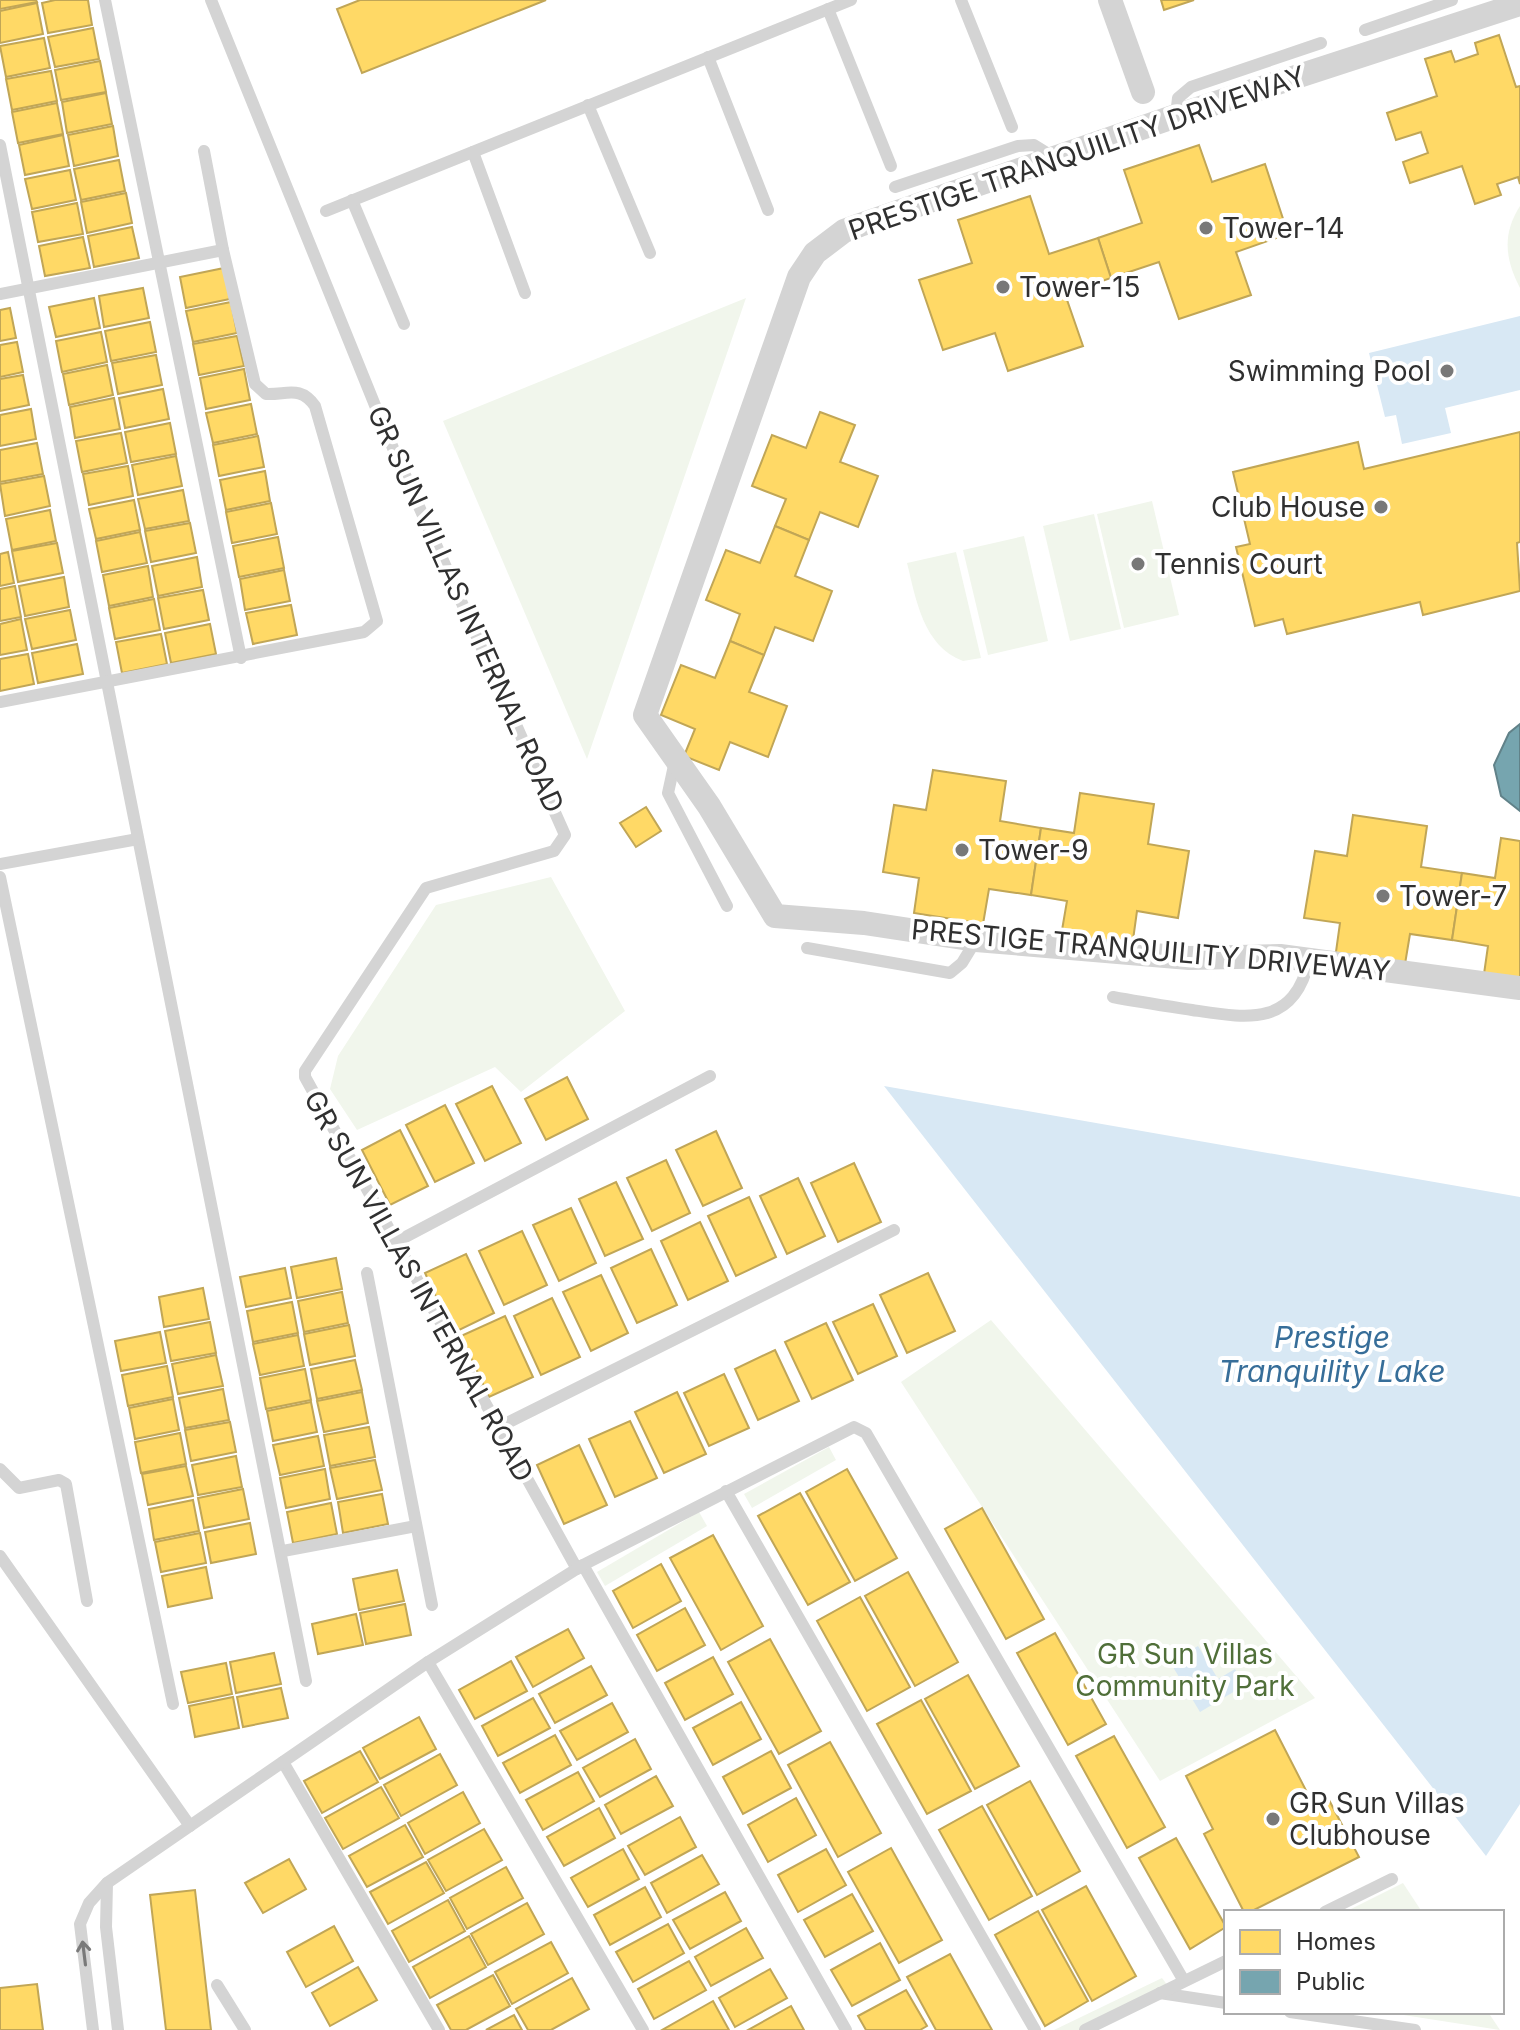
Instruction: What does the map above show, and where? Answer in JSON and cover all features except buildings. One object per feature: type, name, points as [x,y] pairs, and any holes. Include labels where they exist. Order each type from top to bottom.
[{"type":"street","points":[[1110,0],[1143,92]]},
{"type":"street","name":"PRESTIGE TRANQUILITY DRIVEWAY","points":[[1520,4],[1176,116],[844,231],[815,253],[799,277],[645,715],[709,806],[775,916],[864,923],[976,940],[1189,958],[1280,956],[1520,988]]},
{"type":"lane","points":[[105,0],[241,658]]},
{"type":"lane","name":"GR SUN VILLAS INTERNAL ROAD","points":[[211,0],[385,430],[565,835],[562,844],[554,851],[426,888],[305,1071],[306,1084],[497,1428],[846,2030]]},
{"type":"lane","points":[[326,211],[851,0]]},
{"type":"lane","points":[[961,0],[1012,127]]},
{"type":"lane","points":[[1365,30],[1452,0]]},
{"type":"lane","points":[[828,9],[891,166]]},
{"type":"lane","points":[[1176,116],[1178,98],[1191,87],[1321,43]]},
{"type":"lane","points":[[708,57],[768,210]]},
{"type":"lane","points":[[588,105],[650,253]]},
{"type":"lane","points":[[0,145],[283,1551],[306,1681]]},
{"type":"lane","points":[[895,187],[1018,146],[1034,145],[1055,158]]},
{"type":"lane","points":[[0,702],[107,684],[364,632],[377,621],[315,406],[302,393],[294,390],[266,394],[255,384],[223,250],[204,151]]},
{"type":"lane","points":[[473,152],[525,293]]},
{"type":"lane","points":[[352,200],[404,324]]},
{"type":"lane","points":[[0,294],[223,250]]},
{"type":"lane","points":[[676,760],[668,793],[727,906]]},
{"type":"lane","points":[[0,864],[138,839]]},
{"type":"lane","points":[[0,877],[173,1704]]},
{"type":"lane","points":[[807,948],[950,973],[962,963],[976,940]]},
{"type":"lane","points":[[1113,997],[1250,1019],[1273,1012],[1292,997],[1306,974],[1309,960]]},
{"type":"lane","points":[[394,1243],[710,1076]]},
{"type":"lane","points":[[497,1428],[894,1230]]},
{"type":"lane","points":[[367,1273],[432,1605]]},
{"type":"lane","points":[[93,2030],[80,1924],[89,1903],[107,1883],[428,1662],[580,1567],[843,1429],[854,1427],[866,1433],[1184,1981]]},
{"type":"lane","points":[[0,1469],[19,1488],[59,1480],[66,1484],[87,1601]]},
{"type":"lane","points":[[726,1491],[1035,2030]]},
{"type":"lane","points":[[283,1551],[416,1526]]},
{"type":"lane","points":[[0,1556],[190,1826]]},
{"type":"lane","points":[[428,1662],[643,2030]]},
{"type":"lane","points":[[283,1762],[439,2030]]},
{"type":"lane","points":[[1329,1910],[1392,1879]]},
{"type":"lane","points":[[107,1883],[106,1927],[118,2030]]},
{"type":"lane","points":[[1085,2030],[1224,1962]]},
{"type":"lane","points":[[217,1985],[245,2030]]},
{"type":"lane","points":[[1160,1993],[1224,2003]]},
{"type":"lane","points":[[1304,2014],[1415,2030]]},
{"type":"green space","points":[[1520,206],[1520,288],[1511,267],[1508,237]]},
{"type":"green space","points":[[746,298],[587,759],[443,421]]},
{"type":"green space","name":"Tennis Court","points":[[1152,501],[1179,615],[1124,628],[1097,514]]},
{"type":"green space","points":[[1094,514],[1121,629],[1070,641],[1043,526]]},
{"type":"green space","points":[[1024,536],[1048,641],[988,655],[963,550]]},
{"type":"green space","points":[[956,552],[981,658],[963,661],[949,654],[930,633],[918,606],[907,563]]},
{"type":"green space","points":[[551,877],[625,1011],[521,1092],[495,1067],[357,1130],[330,1089],[338,1056],[436,905]]},
{"type":"green space","name":"GR Sun Villas Community Park","points":[[991,1320],[1315,1698],[1160,1781],[901,1382]]},
{"type":"green space","points":[[829,1447],[836,1460],[752,1508],[744,1494]]},
{"type":"green space","points":[[699,1512],[707,1526],[605,1586],[597,1572]]},
{"type":"green space","points":[[1403,1883],[1421,1910],[1349,1910]]},
{"type":"green space","points":[[1162,1978],[1168,1986],[1079,2030],[1054,2030]]},
{"type":"green space","points":[[1397,2014],[1489,2014],[1500,2030]]},
{"type":"water","name":"Swimming Pool","points":[[1520,316],[1520,390],[1445,408],[1451,433],[1402,444],[1396,415],[1385,417],[1369,353]]},
{"type":"water","name":"Prestige Tranquility Lake","points":[[884,1086],[1520,1197],[1520,1804],[1486,1856]]},
{"type":"water","points":[[1198,1646],[1218,1679],[1235,1669],[1245,1685],[1200,1712],[1170,1662]]},
{"type":"place","name":"Tower-14","points":[[1206,228]]},
{"type":"place","name":"Tower-15","points":[[1003,287]]},
{"type":"place","name":"Swimming Pool","points":[[1447,371]]},
{"type":"place","name":"Club House","points":[[1381,507]]},
{"type":"place","name":"Tennis Court","points":[[1138,564]]},
{"type":"place","name":"Tower-9","points":[[962,850]]},
{"type":"place","name":"Tower-7","points":[[1383,896]]},
{"type":"place","name":"GR Sun Villas Clubhouse","points":[[1273,1819]]}]
